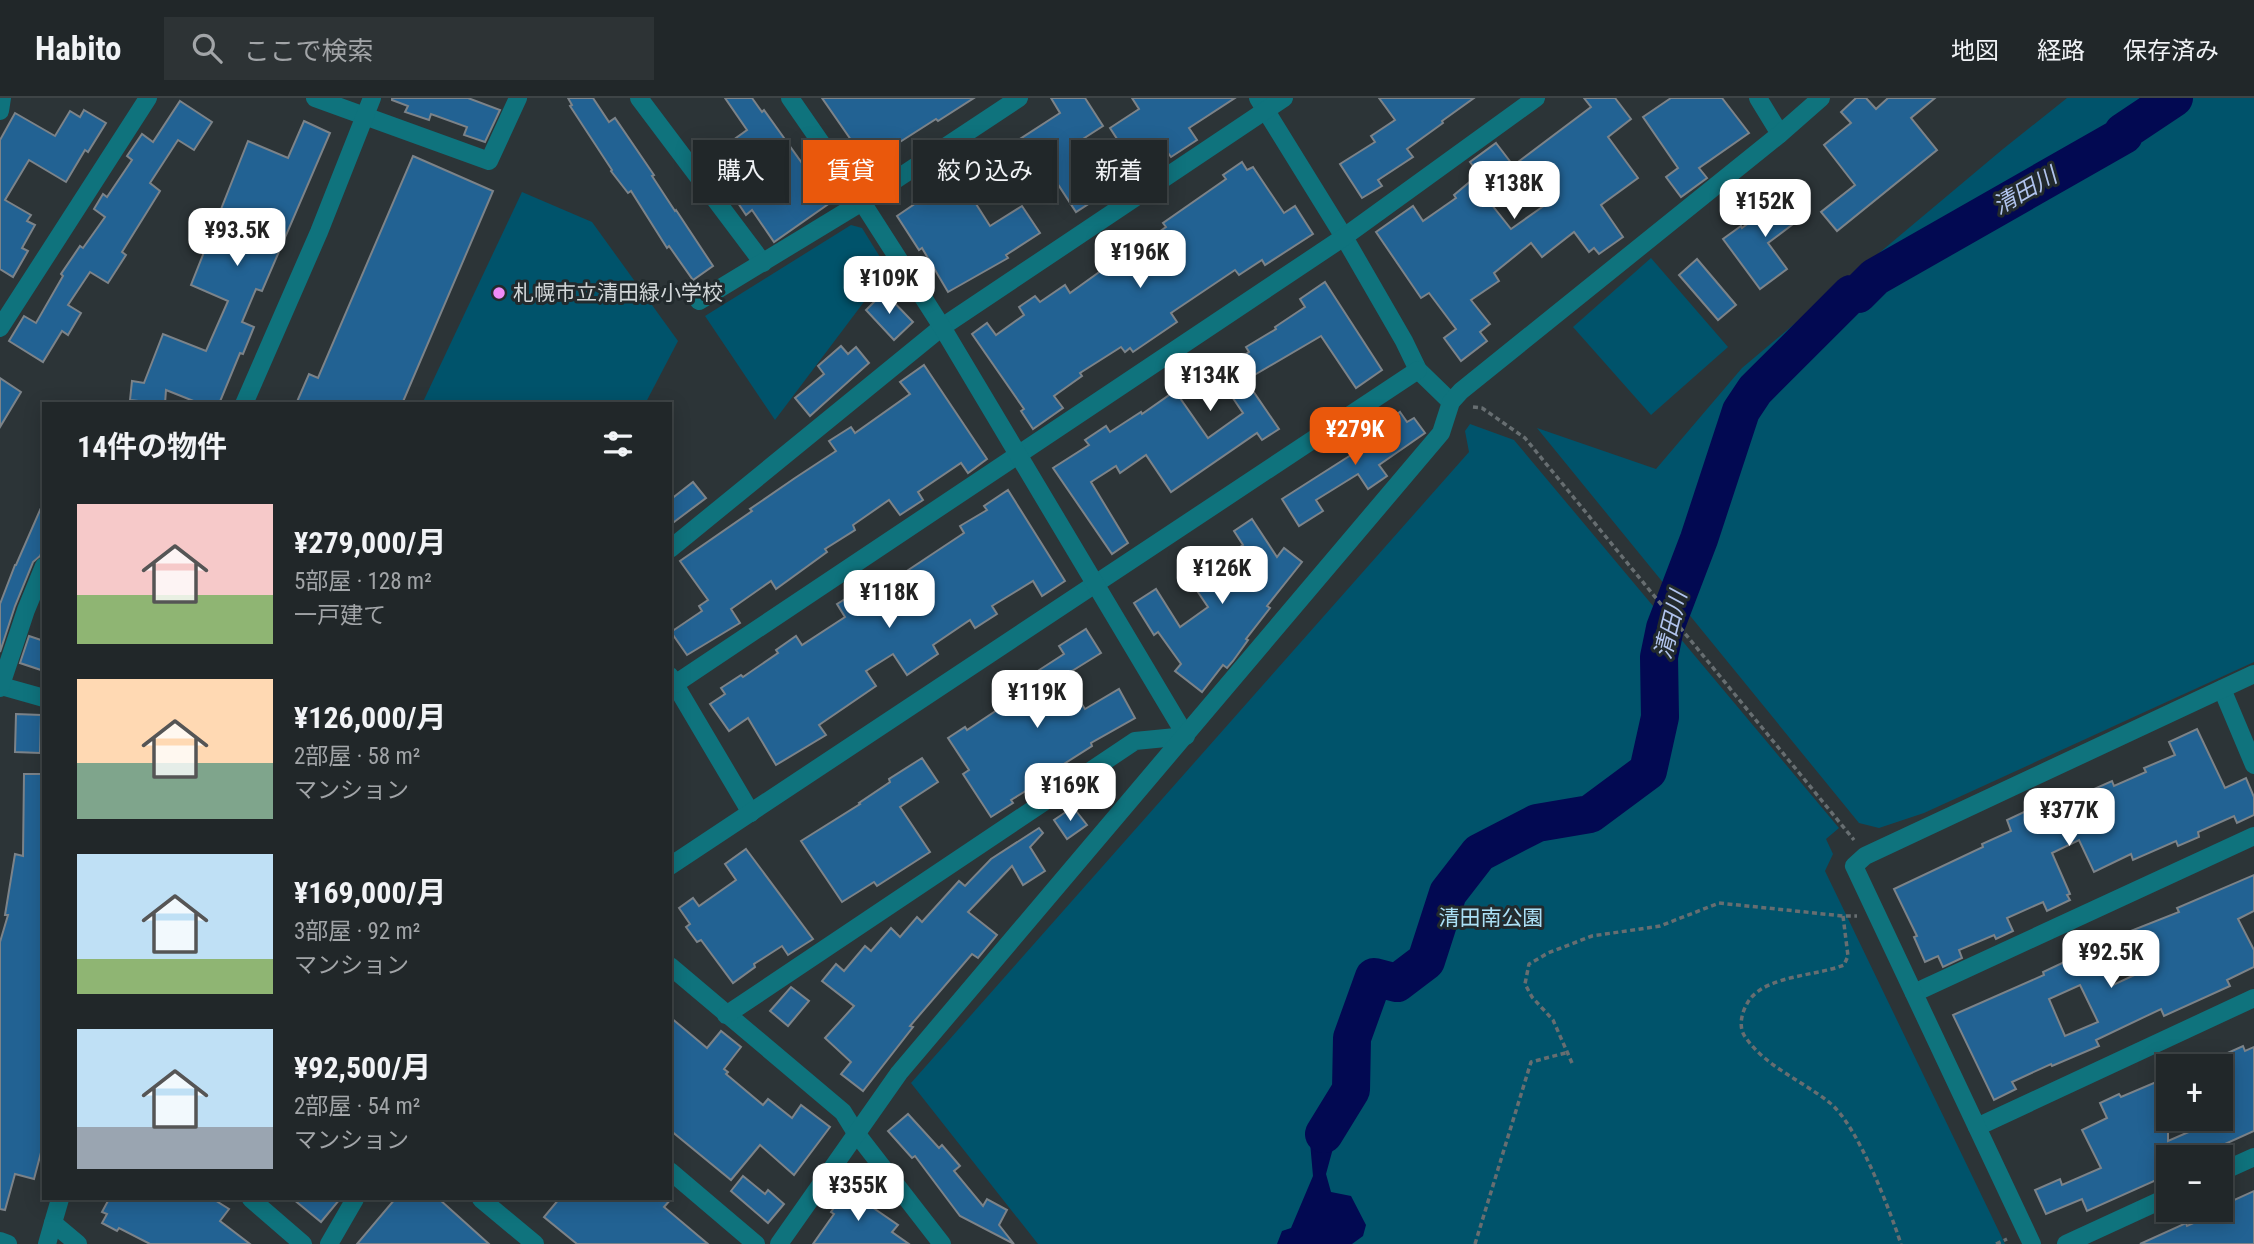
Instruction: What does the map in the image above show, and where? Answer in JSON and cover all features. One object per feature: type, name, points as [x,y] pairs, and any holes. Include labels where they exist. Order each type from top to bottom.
[{"type":"street","points":[[0,111],[2,98]]},
{"type":"street","points":[[0,328],[148,98]]},
{"type":"street","points":[[315,98],[489,161],[519,98]]},
{"type":"street","points":[[245,402],[373,98]]},
{"type":"street","points":[[639,98],[763,263]]},
{"type":"street","points":[[790,98],[819,140]]},
{"type":"street","points":[[899,177],[1019,98]]},
{"type":"street","points":[[672,547],[942,327],[1262,105],[1284,98]]},
{"type":"street","points":[[751,813],[673,680],[1344,237],[1536,98]]},
{"type":"street","points":[[1758,98],[1780,134]]},
{"type":"street","points":[[779,1244],[899,1073],[1441,433],[1451,402],[1461,391],[1821,98]]},
{"type":"street","points":[[1262,105],[1344,237],[1418,370],[1451,402]]},
{"type":"street","points":[[699,300],[860,203]]},
{"type":"street","points":[[863,203],[942,327],[1186,736]]},
{"type":"street","points":[[672,865],[1418,370]]},
{"type":"street","points":[[42,571],[0,687],[42,698]]},
{"type":"street","points":[[2032,1244],[1854,866],[1865,856],[2254,674]]},
{"type":"street","points":[[2222,689],[2254,765]]},
{"type":"street","points":[[726,1015],[1135,741],[1186,736]]},
{"type":"street","points":[[1914,993],[2254,836]]},
{"type":"street","points":[[672,968],[843,1112],[856,1133],[942,1244]]},
{"type":"street","points":[[1977,1127],[2254,998]]},
{"type":"street","points":[[2233,1167],[2254,1157]]},
{"type":"street","points":[[672,1173],[756,1244]]},
{"type":"street","points":[[47,1244],[60,1200]]},
{"type":"street","points":[[252,1200],[303,1244]]},
{"type":"street","points":[[329,1244],[354,1200]]},
{"type":"street","points":[[482,1200],[534,1244]]},
{"type":"street","points":[[2066,1244],[2156,1202]]},
{"type":"street","points":[[53,1223],[78,1244]]},
{"type":"street","points":[[0,1241],[8,1244]]},
{"type":"path","points":[[1451,402],[1482,408],[1525,438],[1845,826]]},
{"type":"path","points":[[1572,1063],[1553,1020],[1532,997],[1525,984],[1529,964],[1548,953],[1592,936],[1660,926],[1719,903],[1843,916],[1877,916]]},
{"type":"path","points":[[1843,916],[1848,956],[1844,965],[1763,988],[1751,997],[1745,1008],[1741,1022],[1743,1036],[1761,1055],[1842,1114],[1890,1210],[1901,1244]]},
{"type":"path","points":[[1475,1244],[1531,1062],[1569,1052]]},
{"type":"green space","points":[[2067,98],[2254,98],[2254,662],[1924,813],[1879,828],[1859,823],[1537,428],[1656,469],[1742,368]]},
{"type":"green space","points":[[522,192],[592,222],[678,341],[646,402],[423,402]]},
{"type":"green space","points":[[851,225],[862,228],[888,270],[775,420],[705,316]]},
{"type":"green space","points":[[1651,258],[1728,347],[1651,415],[1573,327]]},
{"type":"green space","name":"清田南公園","points":[[1470,424],[1514,440],[1839,828],[1826,839],[1833,854],[1825,871],[2005,1244],[1038,1244],[911,1083],[1469,452],[1465,431]]},
{"type":"shaded area","points":[[1351,1090],[1352,1102],[1341,1119],[1326,1174],[1331,1192],[1351,1196],[1366,1225],[1363,1236],[1352,1244],[1277,1244],[1282,1231],[1291,1228],[1313,1176],[1310,1142],[1320,1128],[1330,1104]]},
{"type":"building","points":[[392,98],[468,98],[500,110],[485,142],[464,135],[467,127],[431,114],[429,120],[405,112],[408,106]]},
{"type":"building","points":[[568,98],[593,98],[609,122],[615,118],[713,266],[693,280],[669,246],[667,248],[631,191],[628,193],[611,171],[570,106],[572,105]]},
{"type":"building","points":[[725,98],[752,98],[785,140],[733,140],[747,130]]},
{"type":"building","points":[[822,98],[974,98],[899,143],[899,140],[851,140]]},
{"type":"building","points":[[1051,98],[1085,98],[1103,126],[1081,140],[1071,140],[1071,203],[1090,203],[1076,212],[1057,183],[1057,140],[1018,140],[1060,113]]},
{"type":"building","points":[[1132,98],[1235,98],[1189,128],[1197,140],[1171,157],[1167,152],[1167,140],[1118,140],[1110,128],[1139,109]]},
{"type":"building","points":[[1379,98],[1474,98],[1407,149],[1413,157],[1378,180],[1382,186],[1362,198],[1340,164],[1375,142],[1371,136],[1395,120]]},
{"type":"building","points":[[1584,98],[1615,98],[1631,119],[1608,137],[1638,178],[1601,205],[1623,237],[1599,254],[1594,248],[1589,252],[1574,232],[1542,257],[1531,243],[1494,273],[1499,281],[1471,300],[1490,324],[1480,332],[1487,341],[1461,361],[1444,338],[1456,329],[1429,293],[1421,298],[1376,232],[1413,206],[1423,221],[1456,198],[1454,195],[1472,180],[1511,229],[1545,205],[1518,162],[1591,107]]},
{"type":"building","points":[[1671,98],[1722,98],[1749,133],[1699,168],[1707,178],[1681,197],[1666,177],[1678,168],[1643,117]]},
{"type":"building","points":[[1856,98],[1866,98],[1876,109],[1888,98],[1935,98],[1911,118],[1937,150],[1837,231],[1821,212],[1855,185],[1824,145],[1851,123],[1841,112]]},
{"type":"building","points":[[180,101],[212,122],[194,150],[178,140],[150,183],[160,191],[122,252],[126,255],[108,283],[90,272],[68,305],[81,313],[68,335],[62,331],[43,362],[9,341],[24,316],[36,323],[63,276],[61,274],[105,217],[94,209],[103,194],[107,197],[132,160],[127,156],[142,134],[153,142]]},
{"type":"building","points":[[84,110],[106,123],[88,152],[85,150],[66,182],[29,160],[5,200],[31,215],[27,221],[35,225],[22,248],[28,251],[13,277],[0,269],[0,140],[15,113],[55,136],[70,111],[80,117]]},
{"type":"building","points":[[304,121],[330,133],[262,291],[256,289],[242,322],[254,327],[220,402],[196,402],[166,390],[165,402],[130,400],[132,381],[144,383],[163,334],[206,351],[228,301],[191,285],[248,141],[288,158]]},
{"type":"building","points":[[1496,143],[1512,164],[1486,183],[1470,162]]},
{"type":"building","points":[[789,145],[803,164],[803,203],[830,203],[774,242],[752,210],[746,215],[738,203],[789,203]]},
{"type":"building","points":[[413,156],[493,191],[403,402],[297,402],[309,374],[318,378]]},
{"type":"building","points":[[1242,162],[1247,170],[1253,167],[1284,213],[1295,206],[1313,234],[1265,265],[1262,260],[1239,275],[1235,270],[1171,313],[1177,322],[1133,352],[1130,348],[1125,352],[1121,347],[1080,373],[1082,376],[1054,396],[1063,408],[1033,429],[1021,411],[1024,409],[972,334],[987,323],[996,335],[1024,315],[1019,307],[1035,296],[1040,302],[1065,285],[1070,293],[1109,265],[1107,261],[1130,245],[1133,250],[1166,227],[1163,223],[1226,179],[1223,175]]},
{"type":"building","points":[[1793,190],[1809,212],[1768,243],[1787,269],[1760,289],[1723,239]]},
{"type":"building","points":[[916,203],[975,203],[990,226],[1022,206],[1040,233],[1006,255],[1008,258],[948,292],[922,248],[919,250],[897,216]]},
{"type":"building","points":[[1697,259],[1736,305],[1718,320],[1679,275]]},
{"type":"building","points":[[1325,282],[1382,370],[1356,388],[1321,336],[1251,377],[1254,382],[1249,385],[1279,429],[1262,440],[1257,433],[1171,492],[1146,455],[1120,473],[1116,466],[1091,482],[1128,543],[1112,554],[1053,468],[1089,445],[1085,440],[1106,426],[1110,432],[1175,391],[1208,438],[1243,413],[1216,373],[1249,352],[1246,347],[1305,307],[1300,299]]},
{"type":"building","points":[[884,292],[913,322],[894,340],[866,310]]},
{"type":"building","points":[[841,346],[848,354],[856,347],[869,363],[810,416],[795,398],[824,374],[818,366]]},
{"type":"building","points":[[924,365],[987,459],[968,473],[961,463],[918,492],[923,500],[900,515],[889,500],[853,525],[855,530],[825,549],[827,552],[776,589],[771,581],[731,609],[740,623],[687,655],[672,631],[702,611],[699,606],[708,600],[680,561],[752,511],[750,509],[836,451],[829,441],[851,427],[855,433],[910,394],[900,382]]},
{"type":"building","points":[[0,378],[21,392],[0,427]]},
{"type":"building","points":[[1400,412],[1407,422],[1414,418],[1425,433],[1379,465],[1387,476],[1368,489],[1358,474],[1316,500],[1323,511],[1299,526],[1282,499],[1376,439],[1371,432]]},
{"type":"building","points":[[693,482],[706,498],[672,524],[672,498]]},
{"type":"building","points":[[1008,490],[1065,581],[1042,596],[1033,581],[992,606],[997,614],[975,628],[970,620],[933,645],[938,654],[907,675],[893,654],[866,671],[876,686],[819,725],[826,735],[776,765],[748,718],[729,731],[710,704],[725,694],[721,688],[741,675],[743,677],[778,653],[776,650],[796,636],[802,645],[845,617],[837,604],[855,593],[860,602],[964,533],[960,526],[987,510],[984,506]]},
{"type":"building","points":[[42,506],[42,551],[33,562],[0,652],[0,604]]},
{"type":"building","points":[[1252,519],[1277,557],[1284,548],[1302,562],[1267,606],[1270,608],[1233,661],[1227,668],[1223,665],[1202,692],[1175,671],[1181,664],[1158,632],[1154,635],[1134,603],[1156,589],[1180,627],[1208,607],[1183,570],[1203,557],[1210,567],[1243,545],[1234,531]]},
{"type":"building","points":[[1086,629],[1101,653],[1064,676],[1085,709],[1119,689],[1135,718],[1091,743],[1092,746],[1045,776],[1047,778],[1011,800],[1013,803],[991,817],[963,774],[969,770],[948,738],[965,727],[967,730],[1009,702],[1007,698],[1036,680],[1033,674],[1064,654],[1059,646]]},
{"type":"building","points":[[29,636],[42,640],[42,670],[20,663]]},
{"type":"building","points":[[16,714],[41,715],[40,753],[15,752]]},
{"type":"building","points":[[2197,729],[2225,788],[2246,778],[2254,797],[2254,815],[2237,823],[2234,816],[2198,832],[2199,837],[2178,846],[2176,841],[2133,860],[2131,854],[2094,872],[2079,840],[2052,853],[2070,894],[2067,895],[2070,900],[2047,911],[2043,902],[2007,918],[2013,931],[1996,939],[1994,935],[1959,950],[1962,958],[1943,967],[1938,956],[1925,962],[1914,937],[1917,936],[1894,889],[2011,831],[2007,820],[2035,807],[2055,799],[2056,802],[2081,791],[2083,794],[2112,781],[2114,786],[2146,772],[2144,768],[2175,755],[2169,742]]},
{"type":"building","points":[[922,758],[938,782],[900,807],[930,852],[877,886],[874,882],[842,902],[801,841],[860,804],[890,782],[889,779]]},
{"type":"building","points":[[24,774],[42,774],[42,1149],[34,1179],[15,1174],[5,1210],[0,1209],[0,942],[8,915],[5,915],[15,854],[23,856]]},
{"type":"building","points":[[1073,807],[1087,825],[1067,839],[1054,820]]},
{"type":"building","points":[[1039,828],[1043,833],[1030,847],[1045,871],[1023,885],[1012,866],[968,912],[997,935],[978,958],[972,954],[910,1026],[913,1027],[863,1091],[841,1074],[851,1062],[825,1038],[854,1006],[822,981],[836,964],[844,971],[865,946],[871,951],[891,928],[900,937],[917,917],[922,922],[959,881],[965,886],[991,859]]},
{"type":"building","points":[[746,849],[813,939],[788,955],[782,946],[754,964],[755,967],[733,983],[701,940],[697,942],[686,927],[690,924],[679,908],[693,898],[699,906],[736,880],[725,864]]},
{"type":"building","points":[[2254,875],[2254,911],[2238,919],[2254,950],[2254,967],[2227,980],[2230,986],[2164,1016],[2161,1009],[2096,1040],[2099,1046],[2012,1082],[2016,1089],[1994,1100],[1953,1015],[2044,975],[2043,972],[2073,958],[2070,951],[2091,942],[2111,986],[2141,972],[2123,934],[2179,912],[2177,908]],"holes":[[[2080,985],[2098,1022],[2065,1036],[2049,999]]]},
{"type":"building","points":[[791,987],[809,1001],[788,1026],[770,1011]]},
{"type":"building","points":[[672,1019],[707,1048],[721,1031],[741,1047],[724,1069],[728,1072],[726,1074],[763,1105],[768,1099],[792,1118],[801,1105],[830,1127],[794,1175],[760,1145],[731,1180],[672,1132]]},
{"type":"building","points":[[2243,1046],[2245,1051],[2254,1047],[2254,1131],[2223,1145],[2156,1145],[2156,1180],[2087,1211],[2082,1199],[2046,1214],[2035,1190],[2060,1179],[2062,1185],[2101,1168],[2082,1130],[2107,1118],[2100,1103],[2119,1094],[2121,1097],[2156,1082],[2156,1131],[2168,1131],[2168,1141],[2191,1131],[2233,1131],[2233,1054],[2225,1054]]},
{"type":"building","points":[[908,1114],[939,1148],[942,1145],[960,1166],[954,1171],[983,1206],[987,1199],[1007,1210],[999,1225],[1014,1244],[960,1216],[915,1156],[912,1158],[888,1131]]},
{"type":"building","points":[[743,1176],[765,1194],[768,1190],[784,1204],[768,1223],[731,1191]]},
{"type":"building","points":[[851,1184],[876,1202],[872,1207],[898,1225],[892,1232],[909,1244],[813,1244]]},
{"type":"building","points":[[2254,1191],[2254,1244],[2140,1244],[2186,1223],[2187,1226],[2196,1222],[2233,1222],[2233,1201]]},
{"type":"building","points":[[108,1200],[215,1200],[229,1209],[220,1221],[250,1244],[150,1244],[119,1228],[117,1231],[102,1223],[107,1214],[102,1212]]},
{"type":"building","points":[[294,1200],[339,1200],[321,1222]]},
{"type":"building","points":[[394,1200],[440,1200],[489,1244],[357,1244]]},
{"type":"building","points":[[558,1200],[670,1200],[664,1207],[708,1244],[577,1244],[544,1217]]},
{"type":"waterway","name":"清田川","points":[[1324,1134],[1351,1090],[1352,1038],[1374,977],[1397,983],[1426,961],[1448,893],[1479,853],[1537,823],[1590,814],[1648,771],[1660,717],[1659,657],[1665,628],[1699,539],[1741,411],[1755,390],[1851,294],[1858,294],[1875,277],[2124,135],[2123,132],[2174,98]]},
{"type":"place","name":"札幌市立清田緑小学校","points":[[499,293]]}]
